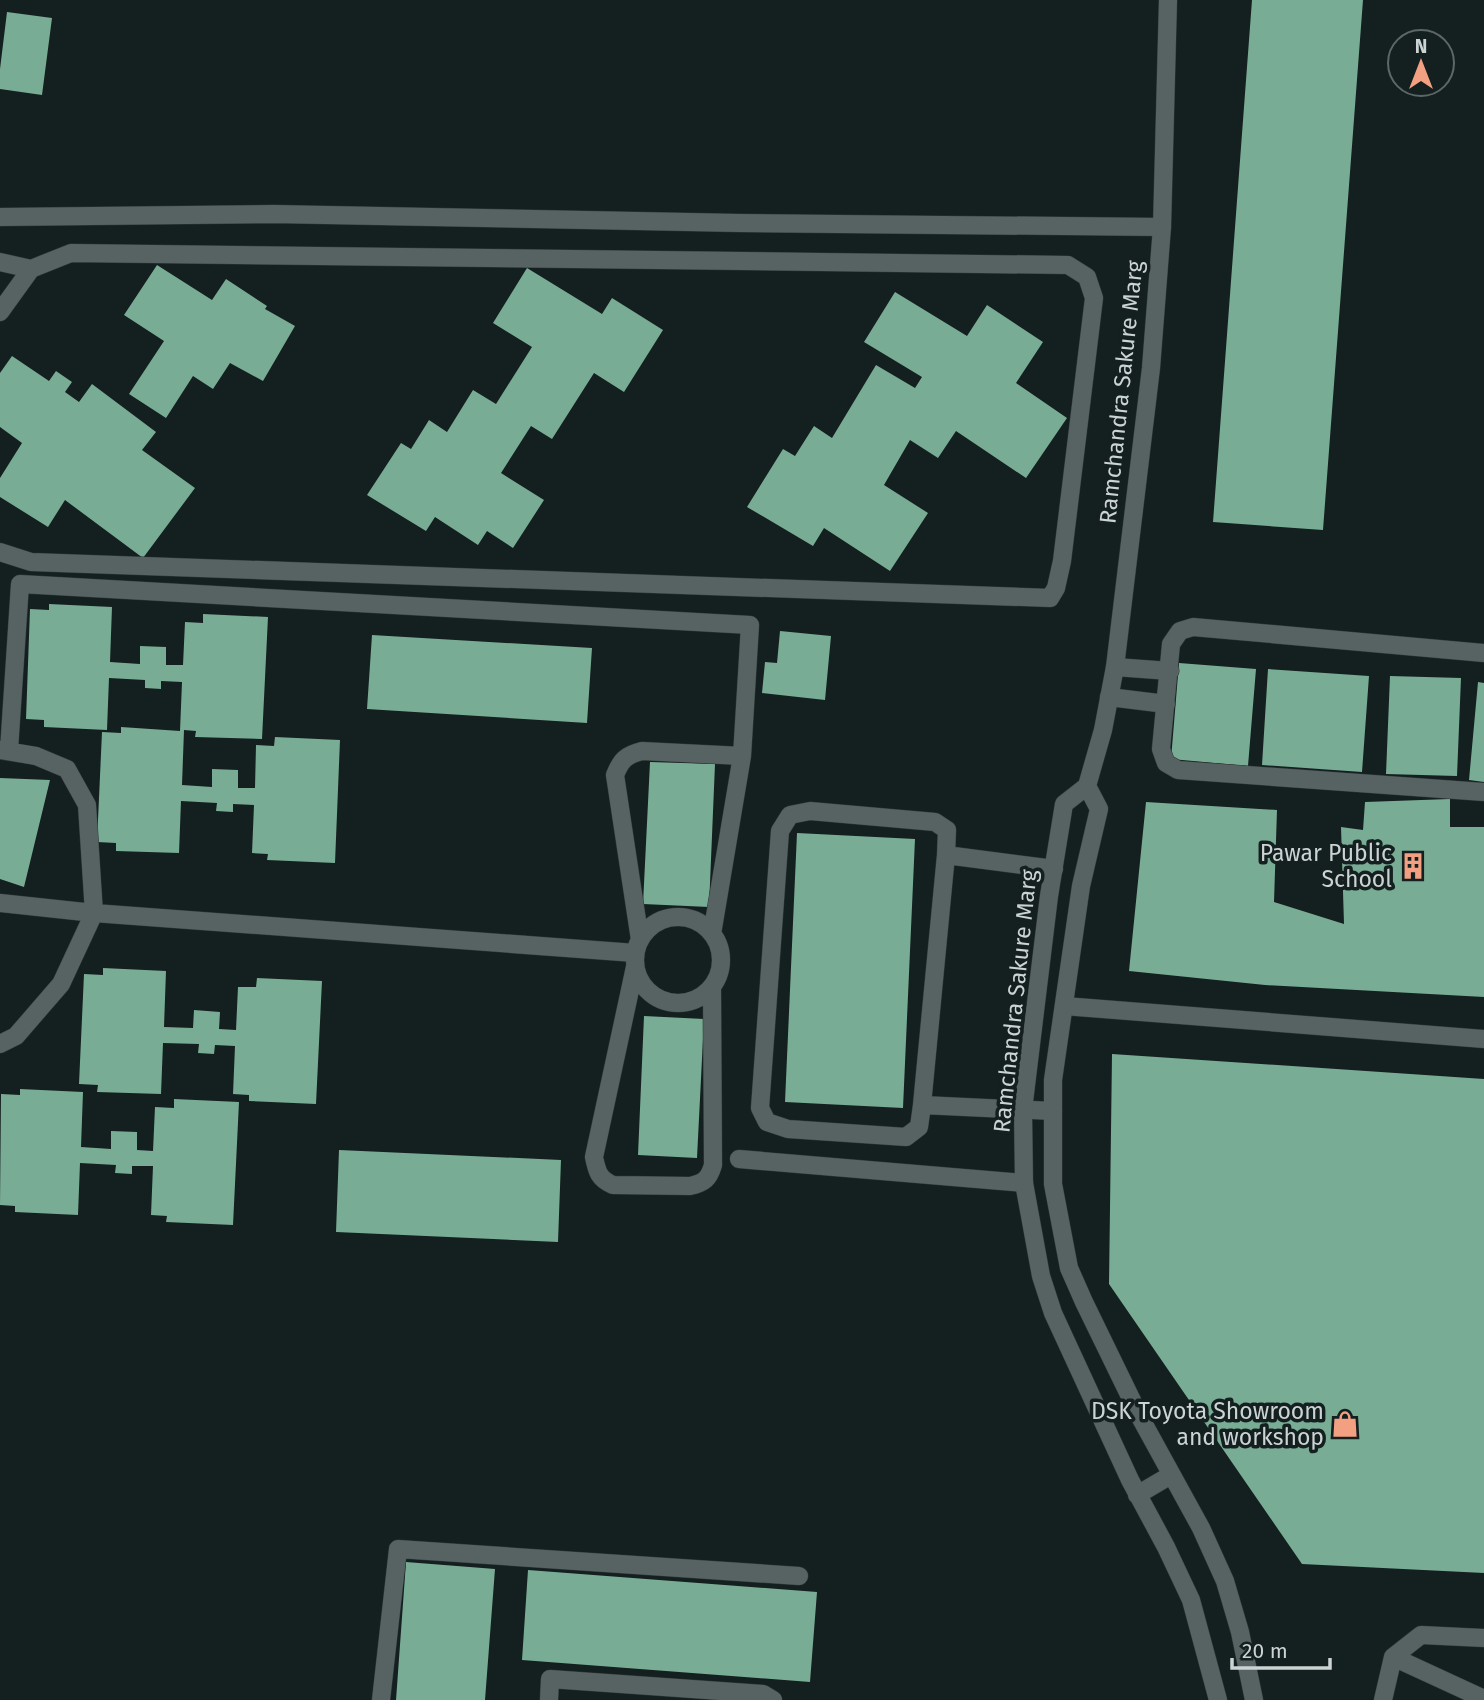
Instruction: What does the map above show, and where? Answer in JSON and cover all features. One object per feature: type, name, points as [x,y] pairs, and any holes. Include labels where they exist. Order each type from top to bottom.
[{"type":"street","name":"Ramchandra Sakure Marg","points":[[1168,0],[1162,227],[1151,368],[1115,667],[1103,730],[1087,786],[1064,804],[1023,1110],[1024,1183],[1041,1276],[1053,1313],[1137,1495],[1166,1546],[1191,1600],[1218,1700]]},
{"type":"street","points":[[0,217],[274,214],[739,223],[1162,227]]},
{"type":"street","points":[[0,312],[31,269],[71,253],[1068,265],[1087,277],[1094,298],[1062,561],[1056,588],[1050,598],[31,562],[0,552]]},
{"type":"street","points":[[0,262],[31,269]]},
{"type":"street","points":[[0,1044],[16,1036],[61,984],[94,913],[87,805],[67,769],[36,756],[4,750],[20,584],[750,625],[742,756],[712,934]]},
{"type":"street","points":[[1484,653],[1194,627],[1181,631],[1171,643],[1161,749],[1167,763],[1178,770],[1484,792]]},
{"type":"street","points":[[1115,667],[1170,671]]},
{"type":"street","points":[[1109,697],[1166,704]]},
{"type":"street","points":[[712,987],[713,1165],[710,1176],[702,1184],[690,1186],[613,1185],[602,1180],[594,1157],[636,953],[654,925],[674,918],[688,919],[712,934],[719,946],[721,961],[719,974],[712,987],[688,1002],[660,1000],[640,981],[636,953],[615,775],[619,764],[627,755],[642,751],[742,756]]},
{"type":"street","name":"Ramchandra Sakure Marg","points":[[1087,786],[1099,809],[1081,886],[1053,1080],[1053,1184],[1069,1268],[1140,1418],[1201,1528],[1225,1581],[1240,1632],[1254,1700]]},
{"type":"street","points":[[810,811],[935,822],[947,830],[922,1105],[919,1127],[906,1137],[788,1129],[767,1122],[760,1108],[780,831],[790,815],[810,811]]},
{"type":"street","points":[[946,855],[1054,869]]},
{"type":"street","points":[[0,903],[94,913],[636,953]]},
{"type":"street","points":[[1064,1006],[1484,1039]]},
{"type":"street","points":[[922,1105],[1053,1111]]},
{"type":"street","points":[[739,1159],[1024,1183]]},
{"type":"street","points":[[1137,1495],[1171,1475]]},
{"type":"street","points":[[382,1700],[398,1549],[799,1576]]},
{"type":"street","points":[[1383,1700],[1393,1657],[1421,1635],[1484,1638]]},
{"type":"street","points":[[1393,1657],[1484,1699]]},
{"type":"street","points":[[549,1700],[550,1679],[763,1694],[773,1700]]},
{"type":"building","points":[[1252,0],[1363,0],[1323,530],[1213,522]]},
{"type":"building","points":[[7,12],[52,18],[42,95],[0,89]]},
{"type":"building","points":[[157,265],[212,300],[226,279],[267,306],[265,309],[295,326],[263,381],[230,363],[213,389],[193,376],[166,418],[129,394],[164,341],[124,315]]},
{"type":"building","points":[[527,268],[602,314],[612,298],[663,330],[624,392],[594,373],[552,439],[531,426],[501,473],[544,500],[513,548],[487,531],[478,545],[435,517],[426,531],[367,495],[401,443],[411,449],[429,420],[447,432],[473,390],[496,404],[532,347],[493,323]]},
{"type":"building","points":[[895,292],[967,336],[987,305],[1043,342],[1016,383],[1067,418],[1026,478],[956,431],[938,458],[910,440],[884,485],[928,513],[890,571],[824,528],[813,546],[747,507],[783,449],[795,456],[814,426],[832,438],[876,365],[915,388],[922,377],[864,342]]},
{"type":"building","points":[[12,356],[49,381],[56,371],[72,382],[65,392],[79,402],[92,384],[156,432],[142,450],[195,488],[143,558],[65,500],[48,527],[0,497],[0,478],[22,443],[0,427],[0,373]]},
{"type":"building","points":[[49,604],[112,607],[110,662],[140,664],[140,646],[166,647],[166,665],[183,665],[185,622],[203,623],[203,614],[268,617],[262,739],[195,737],[196,731],[184,730],[182,785],[212,787],[212,769],[238,770],[238,788],[255,788],[256,745],[274,746],[275,737],[340,740],[335,863],[267,860],[268,854],[252,853],[254,805],[233,804],[233,812],[216,811],[217,803],[181,801],[179,853],[116,851],[116,843],[97,842],[102,732],[121,733],[121,727],[180,731],[182,682],[161,681],[161,689],[145,688],[145,680],[109,678],[107,730],[44,727],[44,720],[26,719],[30,609],[49,610]]},
{"type":"building","points":[[780,631],[831,636],[825,700],[762,693],[765,662],[777,663]]},
{"type":"building","points":[[372,635],[592,648],[587,723],[367,709]]},
{"type":"building","points":[[1179,663],[1256,669],[1248,766],[1171,759]]},
{"type":"building","points":[[1268,669],[1369,676],[1362,772],[1262,765]]},
{"type":"building","points":[[1390,676],[1461,678],[1457,776],[1386,774]]},
{"type":"building","points":[[1478,682],[1484,683],[1484,782],[1469,780]]},
{"type":"building","points":[[650,762],[715,764],[709,907],[643,904]]},
{"type":"building","points":[[0,778],[50,780],[24,887],[0,879]]},
{"type":"building","name":"Pawar Public School","points":[[1450,799],[1450,827],[1484,827],[1484,997],[1265,985],[1129,971],[1146,802],[1277,810],[1274,902],[1344,924],[1341,827],[1363,830],[1365,802]]},
{"type":"building","points":[[797,833],[915,839],[903,1108],[785,1102]]},
{"type":"building","points":[[103,968],[166,971],[164,1027],[193,1028],[194,1010],[220,1012],[219,1029],[236,1030],[238,987],[256,987],[257,978],[322,981],[316,1104],[249,1101],[249,1095],[233,1094],[235,1046],[215,1045],[214,1054],[198,1053],[199,1044],[163,1043],[161,1094],[97,1092],[98,1085],[79,1084],[84,974],[103,975]]},
{"type":"building","points":[[644,1016],[704,1019],[697,1158],[638,1155]]},
{"type":"building","name":"DSK Toyota Showroom and workshop","points":[[1112,1054],[1484,1079],[1484,1573],[1302,1564],[1109,1284]]},
{"type":"building","points":[[20,1089],[83,1092],[81,1147],[111,1149],[111,1131],[137,1132],[137,1150],[153,1151],[155,1107],[174,1108],[174,1099],[239,1102],[233,1225],[166,1222],[167,1216],[151,1215],[153,1166],[132,1166],[132,1174],[115,1173],[116,1165],[80,1163],[78,1215],[15,1212],[15,1206],[0,1205],[1,1094],[20,1095]]},
{"type":"building","points":[[339,1150],[561,1160],[558,1242],[336,1232]]},
{"type":"building","points":[[406,1562],[495,1569],[485,1700],[396,1700]]},
{"type":"building","points":[[528,1570],[817,1592],[810,1682],[522,1660]]},
{"type":"place","name":"Pawar Public School","points":[[1413,866]]},
{"type":"place","name":"DSK Toyota Showroom and workshop","points":[[1345,1424]]}]
